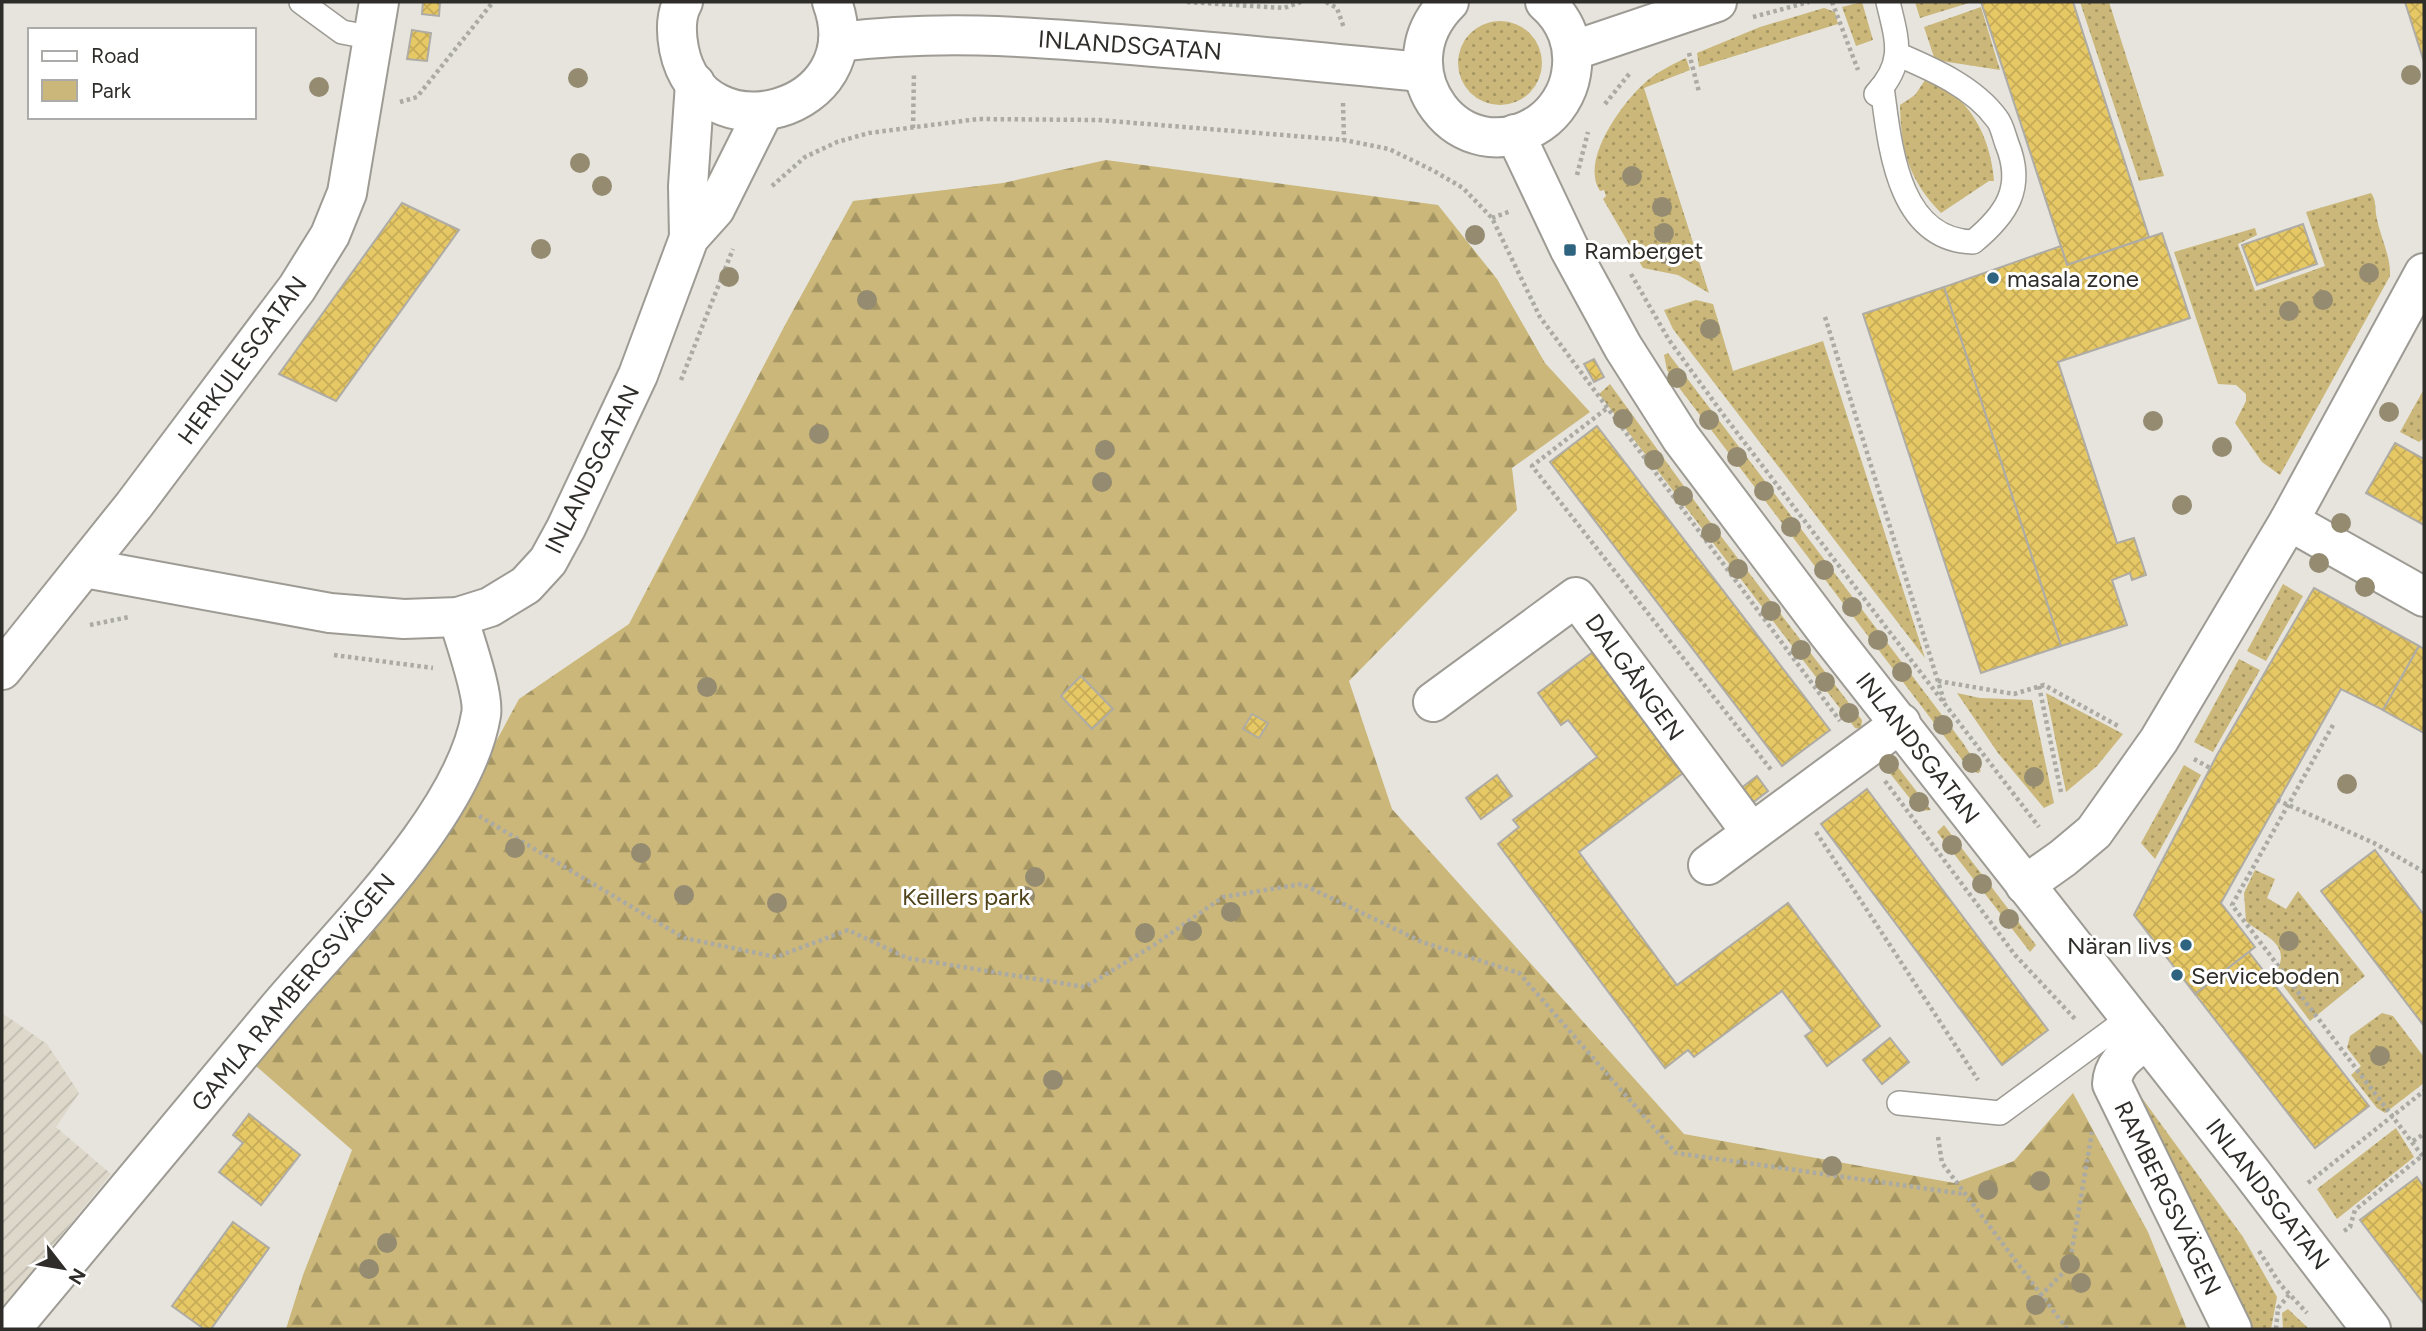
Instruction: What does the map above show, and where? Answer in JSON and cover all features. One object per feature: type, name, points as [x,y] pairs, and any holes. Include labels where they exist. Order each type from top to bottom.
[{"type":"street","points":[[682,2],[676,33],[681,60],[695,83],[713,100],[737,110],[763,113],[790,106],[813,91],[829,68],[838,42],[837,16],[832,2]]},
{"type":"street","points":[[1449,2],[1430,24],[1424,40],[1422,72],[1433,102],[1455,124],[1484,135],[1515,134],[1530,129],[1555,110],[1570,82],[1572,51],[1566,28],[1545,2]]},
{"type":"street","points":[[1572,51],[1729,12]]},
{"type":"street","name":"HERKULESGATAN","points":[[9,647],[85,568],[297,288],[330,235],[347,193],[376,20]]},
{"type":"street","name":"INLANDSGATAN","points":[[838,42],[902,34],[982,33],[1257,55],[1422,72]]},
{"type":"street","name":"INLANDSGATAN","points":[[689,238],[688,186],[695,83]]},
{"type":"street","name":"INLANDSGATAN","points":[[85,568],[330,613],[404,619],[458,618],[490,607],[526,585],[548,561],[638,375],[689,238],[715,209],[763,113]]},
{"type":"street","name":"INLANDSGATAN","points":[[1515,134],[1570,250],[1616,335],[1681,438],[2371,1329]]},
{"type":"street","points":[[2025,885],[2094,832],[2155,746],[2289,521],[2424,273]]},
{"type":"street","points":[[2289,521],[2424,597]]},
{"type":"street","name":"DALGÅNGEN","points":[[1433,702],[1576,597],[1751,832]]},
{"type":"street","name":"GAMLA RAMBERGSVÄGEN","points":[[10,1329],[278,1009],[390,880],[449,797],[474,743],[482,711],[458,618]]},
{"type":"street","points":[[1708,865],[1901,723]]},
{"type":"street","name":"RAMBERGSVÄGEN","points":[[2138,1028],[2113,1071],[2112,1084],[2232,1329]]},
{"type":"lane","points":[[301,2],[342,32],[376,20]]},
{"type":"lane","points":[[1888,2],[1897,54],[1890,79],[1880,90],[1899,180],[1917,215],[1932,230],[1957,242],[1973,242],[1992,226],[2007,208],[2014,184],[2012,157],[1997,119],[1940,72],[1897,54]]},
{"type":"lane","points":[[1899,1103],[1933,1109],[2000,1113],[2138,1028]]},
{"type":"path","points":[[362,113],[417,97],[493,2]]},
{"type":"path","points":[[1187,2],[1284,8],[1301,2]]},
{"type":"path","points":[[1326,2],[1337,8],[1344,25]]},
{"type":"path","points":[[1729,12],[1809,2]]},
{"type":"path","points":[[1832,2],[1859,74],[1880,90]]},
{"type":"path","points":[[1687,46],[1699,92]]},
{"type":"path","points":[[1602,108],[1629,74],[1640,68]]},
{"type":"path","points":[[766,192],[782,174],[805,157],[837,142],[869,133],[978,119],[1098,120],[1293,135],[1389,149],[1434,170],[1464,188],[1481,203]]},
{"type":"path","points":[[1579,181],[1577,174],[1589,127]]},
{"type":"path","points":[[679,384],[736,241]]},
{"type":"path","points":[[1629,270],[1685,362],[2063,858]]},
{"type":"path","points":[[1825,317],[1944,704]]},
{"type":"path","points":[[1606,409],[1532,466],[1797,802],[2000,1113]]},
{"type":"path","points":[[79,629],[130,617],[142,620]]},
{"type":"path","points":[[329,654],[432,668],[470,659]]},
{"type":"path","points":[[1938,681],[2014,694],[2044,685],[2155,746]]},
{"type":"path","points":[[2039,687],[2061,792]]},
{"type":"path","points":[[2280,1284],[2350,1227],[2355,1210],[2423,1157],[2232,905],[2333,725]]},
{"type":"path","points":[[449,797],[684,938],[776,957],[848,930],[906,958],[1085,987],[1154,945],[1223,897],[1302,884],[1422,942],[1519,973],[1676,1153],[1964,1194]]},
{"type":"path","points":[[2277,800],[2374,843],[2424,872]]},
{"type":"path","points":[[2040,1296],[2068,1266],[2098,1097],[2112,1084]]},
{"type":"path","points":[[2302,1187],[2424,1091]]},
{"type":"path","points":[[1933,1109],[1942,1163],[2067,1329]]},
{"type":"path","points":[[2413,1142],[2424,1134]]},
{"type":"path","points":[[2276,1329],[2278,1308],[2289,1295]]},
{"type":"shaded area","points":[[2,1013],[47,1044],[79,1093],[56,1127],[111,1174],[2,1308]]},
{"type":"green space","points":[[1862,2],[1873,40],[1856,46],[1842,7]]},
{"type":"green space","points":[[1915,2],[1972,2],[1920,18]]},
{"type":"green space","points":[[2080,2],[2109,2],[2164,176],[2139,181]]},
{"type":"green space","points":[[1981,7],[2000,70],[1935,60],[1924,27]]},
{"type":"green space","points":[[1824,8],[1835,12],[1838,24],[1699,67],[1697,53],[1760,27]]},
{"type":"green space","points":[[1500,21],[1516,24],[1530,33],[1539,47],[1542,63],[1539,79],[1530,93],[1516,102],[1500,105],[1484,102],[1470,93],[1461,79],[1458,63],[1461,47],[1470,33],[1484,24]]},
{"type":"green space","points":[[1686,58],[1690,70],[1644,88],[1709,293],[1678,275],[1643,268],[1603,199],[1606,196],[1604,190],[1600,191],[1595,178],[1595,163],[1607,131],[1627,101],[1652,77]]},
{"type":"green space","points":[[1925,80],[1954,95],[1975,119],[1988,149],[1994,181],[1989,181],[1941,213],[1914,176],[1902,137],[1900,105],[1915,95]]},
{"type":"green space","name":"Keillers park","points":[[1106,160],[1438,205],[1497,279],[1545,363],[1590,412],[1512,468],[1517,510],[1349,681],[1392,809],[1684,1134],[1954,1183],[2014,1161],[2073,1093],[2148,1232],[2187,1329],[286,1329],[303,1275],[352,1150],[256,1066],[386,904],[473,784],[519,699],[629,624],[853,201],[1003,183]]},
{"type":"green space","points":[[2371,193],[2389,260],[2390,276],[2280,475],[2262,462],[2235,423],[2246,401],[2246,394],[2236,385],[2218,384],[2174,252],[2255,228],[2257,235],[2238,244],[2255,291],[2325,266],[2306,212]]},
{"type":"green space","points":[[1696,300],[1713,304],[1733,371],[1823,341],[1925,658],[1673,329],[1664,310]]},
{"type":"green space","points":[[1668,353],[1963,743],[1981,771],[1978,773],[1970,770],[1677,385],[1667,370],[1664,355]]},
{"type":"green space","points":[[1610,384],[1707,518],[1862,720],[1861,729],[1855,728],[1599,394]]},
{"type":"green space","points":[[2424,389],[2424,438],[2419,442],[2400,432]]},
{"type":"green space","points":[[2283,584],[2303,596],[2266,661],[2247,651]]},
{"type":"green space","points":[[2239,659],[2260,670],[2213,752],[2194,742]]},
{"type":"green space","points":[[1957,693],[1980,698],[2032,700],[2054,803],[2044,808],[1998,753]]},
{"type":"green space","points":[[2046,693],[2123,734],[2097,766],[2066,792]]},
{"type":"green space","points":[[1886,752],[1931,810],[1920,811],[1876,756]]},
{"type":"green space","points":[[2184,765],[2201,775],[2155,859],[2141,843]]},
{"type":"green space","points":[[1944,825],[2036,945],[2030,952],[1937,832]]},
{"type":"green space","points":[[2255,870],[2275,879],[2267,898],[2286,909],[2298,891],[2365,976],[2310,1021],[2279,980],[2281,957],[2277,945],[2246,921],[2244,893]]},
{"type":"green space","points":[[2382,1013],[2393,1016],[2424,1057],[2424,1083],[2385,1113],[2377,1108],[2351,1075],[2361,1066],[2347,1048],[2350,1036]]},
{"type":"green space","points":[[2136,1095],[2142,1098],[2243,1237],[2277,1297],[2271,1329],[2247,1329]]},
{"type":"green space","points":[[2396,1128],[2414,1157],[2337,1219],[2317,1189]]},
{"type":"green space","points":[[2288,1309],[2309,1329],[2283,1329],[2282,1313]]},
{"type":"building","points":[[423,2],[440,2],[439,16],[422,14]]},
{"type":"building","points":[[1981,2],[2073,2],[2149,237],[2067,265]]},
{"type":"building","points":[[2405,2],[2424,2],[2424,62]]},
{"type":"building","points":[[412,30],[431,33],[427,61],[407,59]]},
{"type":"building","points":[[402,203],[459,230],[336,401],[279,374]]},
{"type":"building","points":[[2303,224],[2317,264],[2257,285],[2242,245]]},
{"type":"building","points":[[2162,233],[2190,318],[2058,362],[2117,543],[2134,538],[2146,575],[2132,580],[2130,573],[2112,580],[2127,625],[2061,646],[1944,287],[2061,246],[2067,265]]},
{"type":"building","points":[[1944,287],[2061,646],[1981,673],[1863,314]]},
{"type":"building","points":[[1594,359],[1604,377],[1594,382],[1584,364]]},
{"type":"building","points":[[1597,426],[1830,730],[1782,766],[1550,462]]},
{"type":"building","points":[[2395,443],[2424,459],[2424,525],[2366,493]]},
{"type":"building","points":[[2314,588],[2419,646],[2383,710],[2341,689],[2221,903],[2255,947],[2195,994],[2134,915],[2217,755]]},
{"type":"building","points":[[2419,646],[2424,649],[2424,733],[2383,710]]},
{"type":"building","points":[[1593,652],[1683,773],[1579,852],[1677,985],[1788,903],[1880,1026],[1827,1066],[1805,1036],[1812,1031],[1782,991],[1694,1057],[1688,1050],[1665,1068],[1498,844],[1519,827],[1513,820],[1597,757],[1568,720],[1561,725],[1538,693]]},
{"type":"building","points":[[1081,676],[1113,709],[1092,729],[1061,696]]},
{"type":"building","points":[[1252,714],[1268,723],[1259,738],[1243,729]]},
{"type":"building","points":[[1497,775],[1512,796],[1481,819],[1466,798]]},
{"type":"building","points":[[1757,776],[1768,791],[1751,804],[1740,789]]},
{"type":"building","points":[[1867,789],[2048,1030],[2002,1065],[1821,824]]},
{"type":"building","points":[[2375,850],[2424,915],[2424,1026],[2321,891]]},
{"type":"building","points":[[2249,952],[2369,1106],[2315,1148],[2195,994]]},
{"type":"building","points":[[1890,1038],[1909,1062],[1882,1084],[1863,1060]]},
{"type":"building","points":[[249,1114],[300,1155],[261,1205],[219,1172],[243,1143],[233,1135]]},
{"type":"building","points":[[2417,1177],[2424,1187],[2424,1304],[2360,1220]]},
{"type":"building","points":[[233,1222],[269,1248],[211,1329],[204,1329],[172,1306]]},
{"type":"place","name":"Ramberget","points":[[1570,250]]},
{"type":"place","name":"masala zone","points":[[1993,278]]},
{"type":"place","name":"Näran livs","points":[[2186,945]]},
{"type":"place","name":"Serviceboden","points":[[2177,975]]}]
